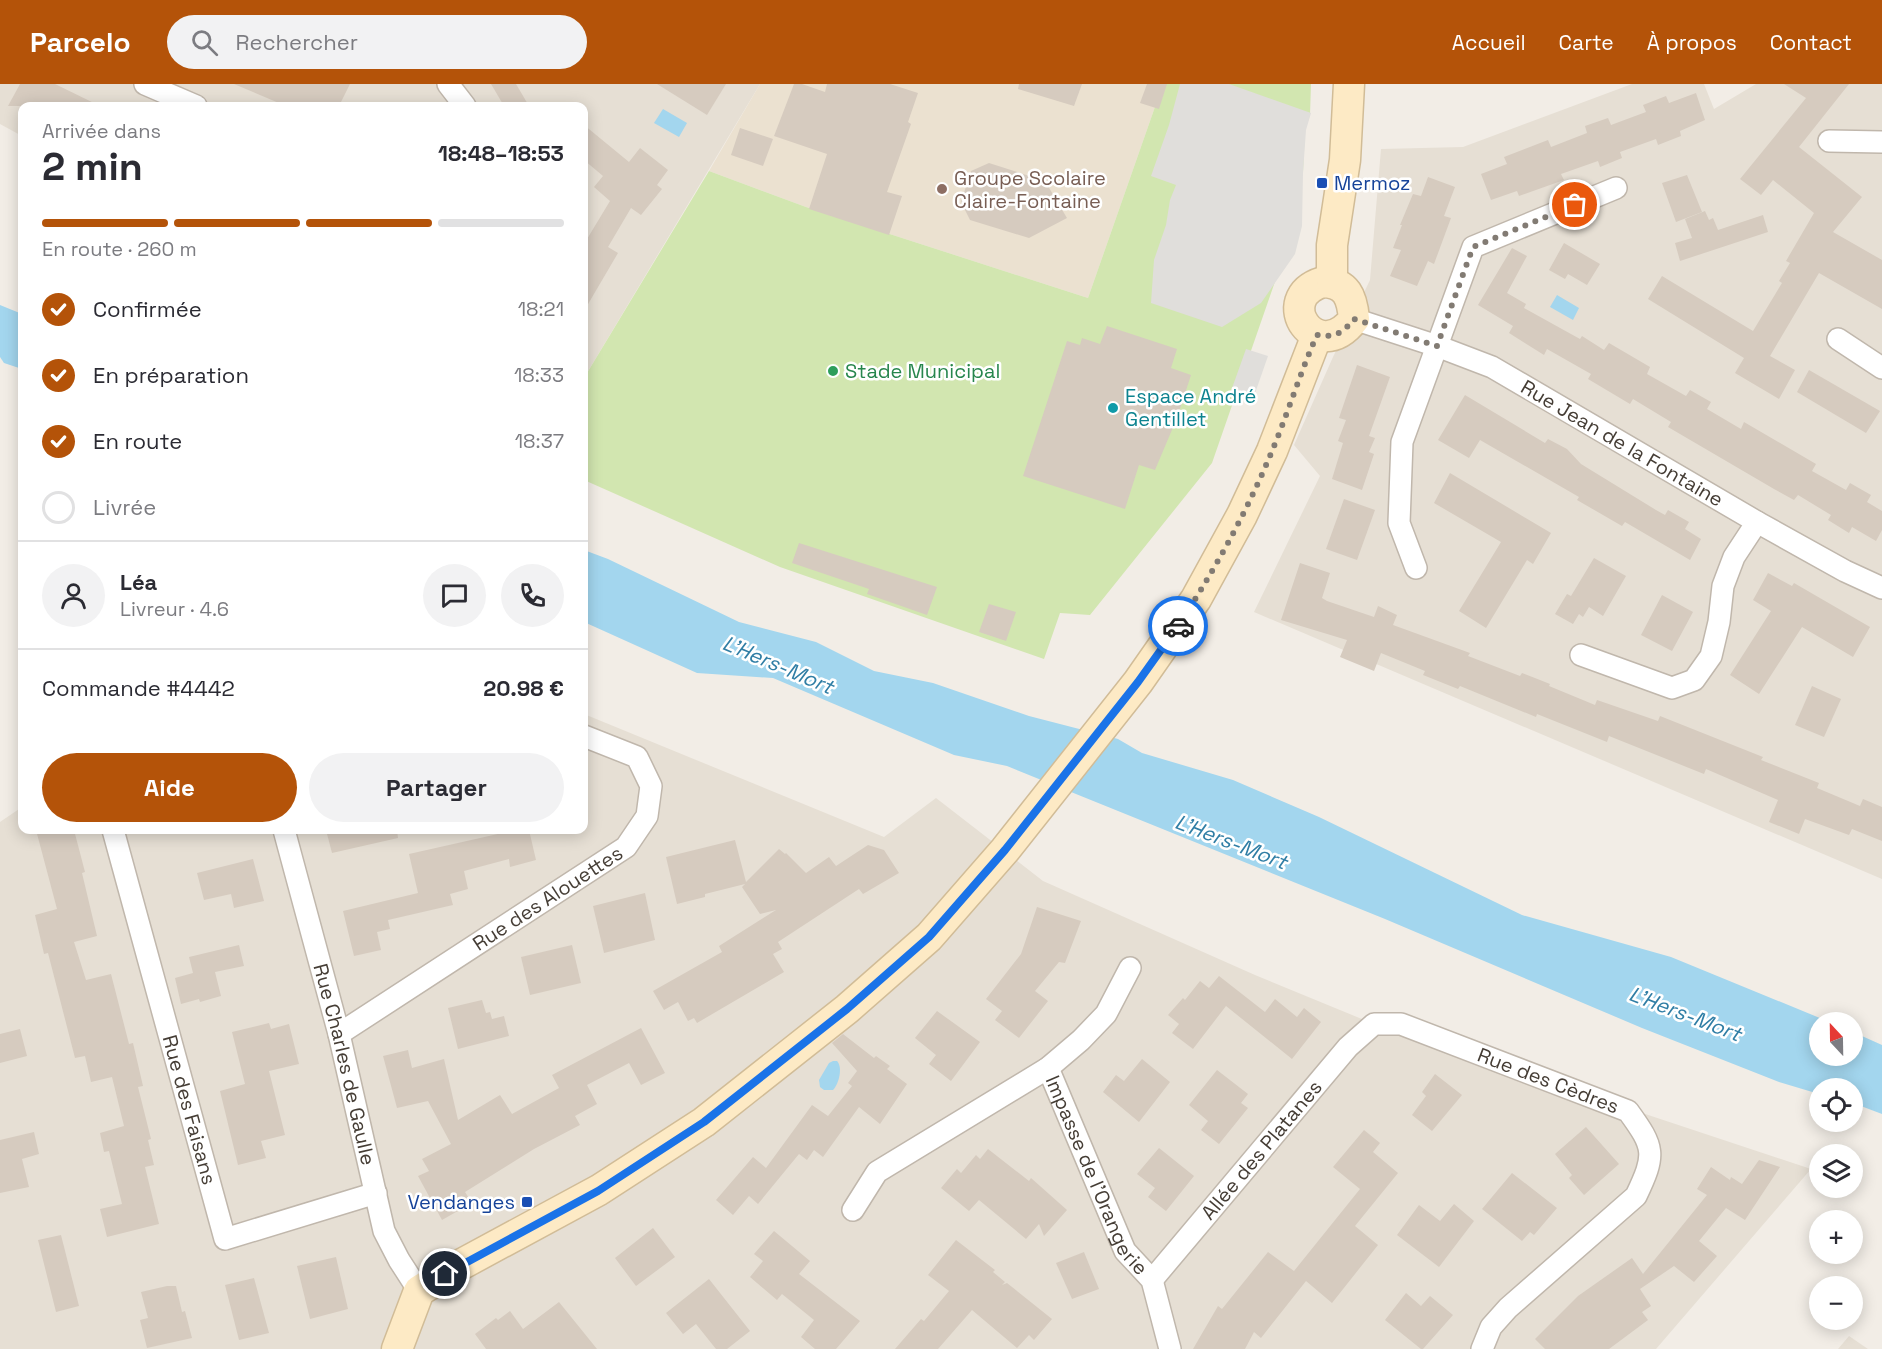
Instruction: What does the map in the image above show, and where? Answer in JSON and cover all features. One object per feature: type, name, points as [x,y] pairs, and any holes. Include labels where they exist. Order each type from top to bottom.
[{"type":"street","points":[[145,84],[187,102]]},
{"type":"street","points":[[448,84],[462,102]]},
{"type":"street","points":[[1332,282],[1332,245],[1345,160],[1348,84]]},
{"type":"street","points":[[1828,141],[1882,142]]},
{"type":"street","points":[[1416,568],[1399,523],[1402,442],[1473,247],[1616,188]]},
{"type":"street","points":[[1332,282],[1345,289],[1353,301],[1354,319],[1340,333],[1329,337],[1317,335],[1309,331],[1302,323],[1299,304],[1306,290],[1314,284],[1332,282]]},
{"type":"street","name":"Rue Jean de la Fontaine","points":[[1354,319],[1492,367],[1757,522],[1845,571],[1882,588]]},
{"type":"street","points":[[397,1349],[419,1291],[462,1264],[598,1191],[704,1122],[847,1009],[929,937],[1005,850],[1138,682],[1196,599],[1242,515],[1272,451],[1317,335]]},
{"type":"street","points":[[1838,339],[1882,368]]},
{"type":"street","points":[[1581,655],[1672,688],[1694,680],[1711,656],[1719,622],[1723,586],[1734,557],[1757,522]]},
{"type":"street","name":"Rue des Alouettes","points":[[339,1034],[626,847],[647,816],[651,786],[637,757],[588,738]]},
{"type":"street","name":"Rue des Faisans","points":[[114,834],[225,1239],[376,1193]]},
{"type":"street","name":"Rue Charles de Gaulle","points":[[285,834],[339,1034],[384,1231],[419,1291]]},
{"type":"street","name":"Impasse de l'Orangerie","points":[[853,1210],[877,1172],[1048,1068],[1081,1040],[1106,1014],[1131,968]]},
{"type":"street","name":"Allée des Platanes","points":[[1152,1280],[1348,1047],[1374,1024]]},
{"type":"street","name":"Rue des Cèdres","points":[[1374,1024],[1401,1024],[1628,1111],[1643,1132],[1650,1149],[1647,1173],[1636,1196],[1508,1308],[1491,1327],[1482,1349]]},
{"type":"street","name":"Impasse de l'Orangerie","points":[[1048,1068],[1125,1251],[1152,1280]]},
{"type":"street","points":[[1152,1280],[1170,1349]]},
{"type":"shaded area","points":[[0,84],[760,84],[588,371],[588,102],[18,102],[18,134],[0,124]]},
{"type":"shaded area","name":"Groupe Scolaire Claire-Fontaine","points":[[760,84],[1163,84],[1088,298],[806,207],[709,171]]},
{"type":"shaded area","points":[[1180,84],[1229,84],[1311,113],[1306,130],[1302,226],[1295,254],[1261,303],[1222,327],[1151,303],[1154,260],[1176,185],[1151,176],[1169,125]]},
{"type":"shaded area","points":[[1632,84],[1704,84],[1714,109],[1756,84],[1882,84],[1882,879],[1254,612],[1320,476],[1294,445],[1370,280],[1381,149],[1463,147]]},
{"type":"shaded area","points":[[1246,349],[1268,356],[1253,399],[1231,391]]},
{"type":"shaded area","points":[[588,716],[884,837],[936,798],[1043,881],[1255,975],[1374,1024],[1809,1168],[1809,1171],[1656,1349],[0,1349],[0,822],[18,810],[18,834],[588,834]]},
{"type":"shaded area","points":[[1849,1336],[1868,1349],[1838,1349]]},
{"type":"green space","points":[[1163,84],[1311,84],[1310,115],[1305,129],[1303,172],[1286,250],[1212,463],[1090,615],[1060,613],[1044,659],[780,567],[588,482],[588,371],[709,171],[806,207],[1088,298]]},
{"type":"water","points":[[663,109],[687,123],[679,137],[654,123]]},
{"type":"water","points":[[1557,295],[1579,308],[1573,320],[1550,307]]},
{"type":"water","points":[[0,305],[18,312],[18,368],[4,363],[0,357]]},
{"type":"water","name":"L'Hers-Mort","points":[[588,552],[739,622],[816,642],[874,671],[933,683],[1029,716],[1118,739],[1142,753],[1233,780],[1319,817],[1522,915],[1671,957],[1809,1014],[1809,1066],[1863,1066],[1863,1036],[1882,1045],[1882,1114],[1863,1107],[1863,1078],[1809,1078],[1809,1091],[1779,1082],[1642,1028],[1385,919],[1007,766],[954,755],[773,678],[697,673],[588,624]]},
{"type":"water","points":[[833,1061],[839,1064],[838,1080],[833,1090],[824,1090],[820,1087],[819,1080],[829,1063]]},
{"type":"building","points":[[20,84],[55,84],[92,102],[18,102],[18,106],[8,106]]},
{"type":"building","points":[[234,84],[350,84],[341,102],[277,102]]},
{"type":"building","points":[[491,84],[516,84],[527,102],[502,102]]},
{"type":"building","points":[[657,84],[726,84],[707,115]]},
{"type":"building","points":[[794,84],[802,84],[825,92],[827,84],[890,84],[918,93],[908,122],[911,124],[887,192],[902,196],[889,235],[809,209],[827,154],[774,136]]},
{"type":"building","points":[[1019,84],[1082,84],[1074,106],[1018,89]]},
{"type":"building","points":[[1147,84],[1167,84],[1159,109],[1140,103]]},
{"type":"building","points":[[1784,84],[1849,84],[1799,147],[1862,197],[1833,232],[1882,260],[1882,309],[1819,273],[1770,356],[1795,370],[1779,399],[1735,373],[1744,358],[1648,299],[1662,276],[1753,331],[1782,283],[1779,281],[1790,263],[1786,261],[1814,213],[1773,180],[1761,195],[1740,179],[1806,98]]},
{"type":"building","points":[[1696,93],[1705,120],[1680,131],[1681,136],[1658,145],[1656,139],[1620,152],[1622,158],[1600,167],[1598,161],[1561,174],[1564,180],[1519,196],[1517,191],[1491,200],[1481,174],[1507,164],[1504,157],[1548,140],[1551,147],[1587,133],[1585,126],[1608,118],[1611,125],[1646,112],[1643,105],[1666,96],[1669,103]]},
{"type":"building","points":[[588,128],[629,162],[640,148],[668,170],[657,185],[662,189],[641,215],[631,208],[608,247],[618,253],[588,304],[588,237],[610,201],[594,187],[603,176],[588,163]]},
{"type":"building","points":[[740,128],[773,139],[763,166],[731,155]]},
{"type":"building","points":[[989,163],[1045,181],[1067,218],[1029,238],[970,220],[961,202],[971,171]]},
{"type":"building","points":[[1687,175],[1702,212],[1676,222],[1662,183]]},
{"type":"building","points":[[1428,177],[1455,187],[1444,216],[1451,218],[1434,264],[1428,261],[1417,286],[1390,276],[1401,250],[1393,248],[1402,225],[1400,225],[1413,194],[1421,196]]},
{"type":"building","points":[[1705,211],[1709,220],[1713,218],[1718,230],[1763,215],[1768,232],[1680,261],[1675,243],[1692,238],[1685,219]]},
{"type":"building","points":[[1564,243],[1600,264],[1587,285],[1568,274],[1565,279],[1549,270]]},
{"type":"building","points":[[1512,248],[1527,256],[1507,293],[1526,304],[1524,308],[1580,339],[1582,336],[1604,350],[1609,343],[1650,367],[1647,374],[1686,396],[1690,390],[1711,402],[1707,409],[1741,429],[1744,422],[1816,464],[1812,471],[1846,490],[1850,483],[1871,495],[1867,502],[1882,511],[1882,530],[1876,541],[1852,527],[1849,533],[1828,520],[1831,515],[1798,495],[1794,500],[1774,489],[1668,427],[1671,422],[1633,399],[1630,404],[1588,379],[1591,374],[1547,349],[1544,355],[1509,333],[1513,326],[1478,305]]},
{"type":"building","name":"Espace André Gentillet","points":[[1107,326],[1177,349],[1171,368],[1191,375],[1177,418],[1155,470],[1139,465],[1125,509],[1023,476],[1067,341],[1080,345],[1082,338],[1100,344]]},
{"type":"building","points":[[1357,365],[1390,377],[1369,436],[1375,438],[1369,452],[1374,454],[1362,490],[1332,479],[1343,443],[1338,441],[1346,420],[1339,418]]},
{"type":"building","points":[[1809,370],[1880,411],[1866,433],[1797,392]]},
{"type":"building","points":[[1465,395],[1545,443],[1548,439],[1567,449],[1581,464],[1656,510],[1665,515],[1668,510],[1689,522],[1685,529],[1701,539],[1690,560],[1625,522],[1622,526],[1577,500],[1579,497],[1480,440],[1469,458],[1438,440]]},
{"type":"building","points":[[1450,473],[1551,533],[1533,564],[1527,560],[1486,628],[1459,611],[1501,542],[1434,503]]},
{"type":"building","points":[[1344,499],[1375,510],[1357,560],[1326,549]]},
{"type":"building","points":[[799,543],[937,587],[927,615],[867,594],[869,589],[792,563]]},
{"type":"building","points":[[1594,558],[1626,576],[1603,616],[1589,607],[1583,617],[1579,614],[1573,624],[1555,614],[1567,594],[1571,596]]},
{"type":"building","points":[[1300,563],[1330,573],[1322,598],[1327,601],[1374,617],[1378,606],[1397,615],[1393,625],[1470,653],[1468,656],[1520,676],[1522,673],[1595,705],[1597,700],[1658,721],[1660,716],[1763,757],[1761,760],[1819,783],[1817,788],[1860,806],[1863,799],[1882,807],[1882,841],[1852,829],[1849,835],[1805,819],[1799,834],[1769,822],[1778,800],[1706,769],[1704,774],[1609,736],[1607,742],[1537,714],[1536,717],[1460,686],[1458,689],[1423,675],[1425,671],[1381,653],[1374,671],[1340,657],[1347,640],[1281,620]]},
{"type":"building","points":[[1768,573],[1792,586],[1794,583],[1870,627],[1853,657],[1802,627],[1759,694],[1730,675],[1771,611],[1753,600]]},
{"type":"building","points":[[1662,595],[1693,612],[1672,651],[1641,635]]},
{"type":"building","points":[[989,604],[1016,612],[1006,641],[979,632]]},
{"type":"building","points":[[1812,686],[1841,699],[1824,737],[1795,725]]},
{"type":"building","points":[[37,834],[75,834],[97,936],[74,942],[86,980],[111,974],[129,1044],[133,1043],[143,1086],[138,1087],[151,1139],[148,1140],[154,1165],[145,1167],[159,1224],[107,1237],[100,1209],[122,1204],[109,1151],[104,1152],[100,1133],[124,1126],[112,1077],[91,1082],[85,1056],[75,1058],[48,953],[44,954],[35,915],[57,909]]},
{"type":"building","points":[[327,834],[398,834],[398,838],[332,853]]},
{"type":"building","points":[[497,834],[530,834],[536,860],[510,867],[509,859],[464,871],[468,889],[450,894],[453,905],[388,920],[390,929],[377,932],[381,950],[354,956],[343,911],[418,893],[409,854]]},
{"type":"building","points":[[735,840],[746,882],[779,849],[806,873],[829,857],[836,866],[868,845],[884,850],[899,873],[863,894],[859,889],[778,942],[782,949],[773,954],[784,972],[697,1023],[694,1018],[688,1021],[678,1002],[664,1010],[653,991],[722,952],[719,946],[776,910],[760,914],[742,887],[745,884],[677,904],[666,857]]},
{"type":"building","points":[[253,859],[264,901],[234,908],[231,894],[204,900],[197,873]]},
{"type":"building","points":[[645,893],[655,940],[604,953],[593,906]]},
{"type":"building","points":[[1037,907],[1081,921],[1065,963],[1059,962],[1035,991],[1048,1001],[1019,1038],[995,1020],[1002,1011],[986,999],[1021,954]]},
{"type":"building","points":[[239,945],[244,966],[215,972],[221,996],[181,1004],[175,978],[193,973],[189,957]]},
{"type":"building","points":[[572,945],[581,983],[530,995],[521,957]]},
{"type":"building","points":[[1219,976],[1265,1012],[1275,999],[1297,1017],[1304,1008],[1321,1022],[1292,1059],[1226,1006],[1193,1049],[1172,1033],[1179,1024],[1168,1015],[1183,998],[1185,1000],[1200,981],[1209,988]]},
{"type":"building","points":[[482,1000],[486,1013],[490,1012],[492,1019],[504,1016],[509,1036],[458,1049],[448,1008]]},
{"type":"building","points":[[937,1011],[980,1042],[951,1081],[929,1064],[936,1055],[915,1038]]},
{"type":"building","points":[[269,1023],[271,1029],[289,1024],[299,1064],[269,1071],[285,1135],[261,1141],[266,1158],[238,1165],[220,1091],[245,1084],[232,1032]]},
{"type":"building","points":[[641,1028],[665,1073],[641,1085],[629,1063],[587,1085],[597,1104],[575,1116],[580,1125],[534,1149],[465,1192],[472,1203],[442,1220],[418,1176],[429,1171],[422,1159],[451,1144],[428,1101],[397,1108],[383,1056],[408,1050],[412,1068],[444,1059],[458,1120],[500,1095],[512,1114],[559,1088],[552,1075]]},
{"type":"building","points":[[20,1029],[27,1056],[0,1063],[0,1034]]},
{"type":"building","points":[[843,1034],[874,1058],[876,1056],[890,1066],[887,1069],[907,1084],[880,1124],[859,1107],[823,1157],[814,1150],[807,1160],[799,1154],[758,1204],[749,1196],[733,1215],[716,1200],[753,1157],[766,1168],[812,1105],[828,1116],[852,1086],[848,1083],[857,1071],[832,1043]]},
{"type":"building","points":[[1142,1059],[1170,1082],[1139,1122],[1103,1092],[1116,1075],[1124,1081]]},
{"type":"building","points":[[1217,1070],[1248,1094],[1241,1103],[1248,1108],[1219,1144],[1201,1130],[1208,1121],[1189,1105]]},
{"type":"building","points":[[1435,1074],[1462,1095],[1432,1131],[1412,1115],[1426,1096],[1422,1092]]},
{"type":"building","points":[[1586,1127],[1619,1164],[1584,1195],[1569,1178],[1572,1175],[1555,1154]]},
{"type":"building","points":[[1364,1130],[1380,1143],[1373,1152],[1398,1173],[1355,1226],[1378,1245],[1332,1303],[1306,1281],[1261,1338],[1254,1332],[1245,1349],[1193,1349],[1218,1306],[1222,1309],[1268,1252],[1294,1271],[1360,1189],[1333,1167]]},
{"type":"building","points":[[34,1132],[39,1154],[22,1159],[29,1187],[0,1193],[0,1140]]},
{"type":"building","points":[[1159,1148],[1194,1176],[1166,1211],[1148,1197],[1155,1188],[1137,1174]]},
{"type":"building","points":[[988,1149],[1029,1181],[1031,1178],[1067,1210],[1044,1236],[1039,1224],[1026,1239],[979,1200],[969,1211],[941,1188],[957,1169],[961,1173],[976,1155],[980,1159]]},
{"type":"building","points":[[1759,1160],[1780,1167],[1745,1220],[1726,1208],[1699,1241],[1717,1256],[1694,1282],[1674,1266],[1640,1289],[1651,1306],[1642,1312],[1648,1320],[1609,1349],[1545,1349],[1535,1339],[1578,1296],[1632,1258],[1643,1274],[1707,1195],[1697,1189],[1711,1167],[1730,1180],[1731,1177],[1742,1184]]},
{"type":"building","points":[[1512,1173],[1557,1208],[1534,1235],[1530,1232],[1522,1241],[1482,1209]]},
{"type":"building","points":[[1454,1204],[1474,1221],[1439,1267],[1397,1235],[1419,1205],[1440,1221]]},
{"type":"building","points":[[653,1228],[675,1257],[636,1286],[615,1258]]},
{"type":"building","points":[[774,1231],[810,1261],[799,1274],[860,1321],[836,1349],[815,1349],[801,1337],[814,1320],[782,1294],[777,1300],[750,1277],[763,1261],[754,1254]]},
{"type":"building","points":[[61,1235],[79,1306],[56,1312],[38,1240]]},
{"type":"building","points":[[956,1240],[995,1270],[993,1272],[1005,1282],[1002,1285],[1007,1283],[1052,1319],[1034,1340],[1029,1335],[1017,1348],[972,1310],[938,1349],[895,1349],[921,1319],[924,1321],[949,1291],[928,1275]]},
{"type":"building","points":[[1084,1252],[1099,1289],[1072,1299],[1056,1263]]},
{"type":"building","points":[[336,1257],[348,1309],[310,1319],[297,1266]]},
{"type":"building","points":[[254,1278],[269,1333],[239,1340],[225,1285]]},
{"type":"building","points":[[709,1279],[750,1331],[727,1349],[716,1349],[696,1324],[683,1334],[666,1313]]},
{"type":"building","points":[[176,1286],[182,1312],[185,1311],[192,1338],[147,1348],[140,1320],[148,1318],[141,1292]]},
{"type":"building","points":[[1406,1293],[1421,1306],[1430,1296],[1453,1315],[1423,1349],[1385,1320]]},
{"type":"building","points":[[559,1302],[597,1349],[486,1349],[475,1334],[496,1318],[498,1320],[510,1311],[523,1329]]},
{"type":"way so far","points":[[1178,626],[1196,599],[1242,515],[1272,451],[1304,363],[1317,335],[1329,337],[1340,333],[1354,319],[1437,346],[1473,247],[1575,205]]},
{"type":"place","name":"Mermoz","points":[[1322,183]]},
{"type":"place","name":"Groupe Scolaire Claire-Fontaine","points":[[942,189]]},
{"type":"place","name":"Stade Municipal","points":[[833,371]]},
{"type":"place","name":"Espace André Gentillet","points":[[1113,408]]},
{"type":"place","name":"Vendanges","points":[[527,1202]]},
{"type":"route","points":[[445,1274],[598,1191],[704,1122],[847,1009],[929,937],[1005,850],[1138,682],[1178,626]]}]
